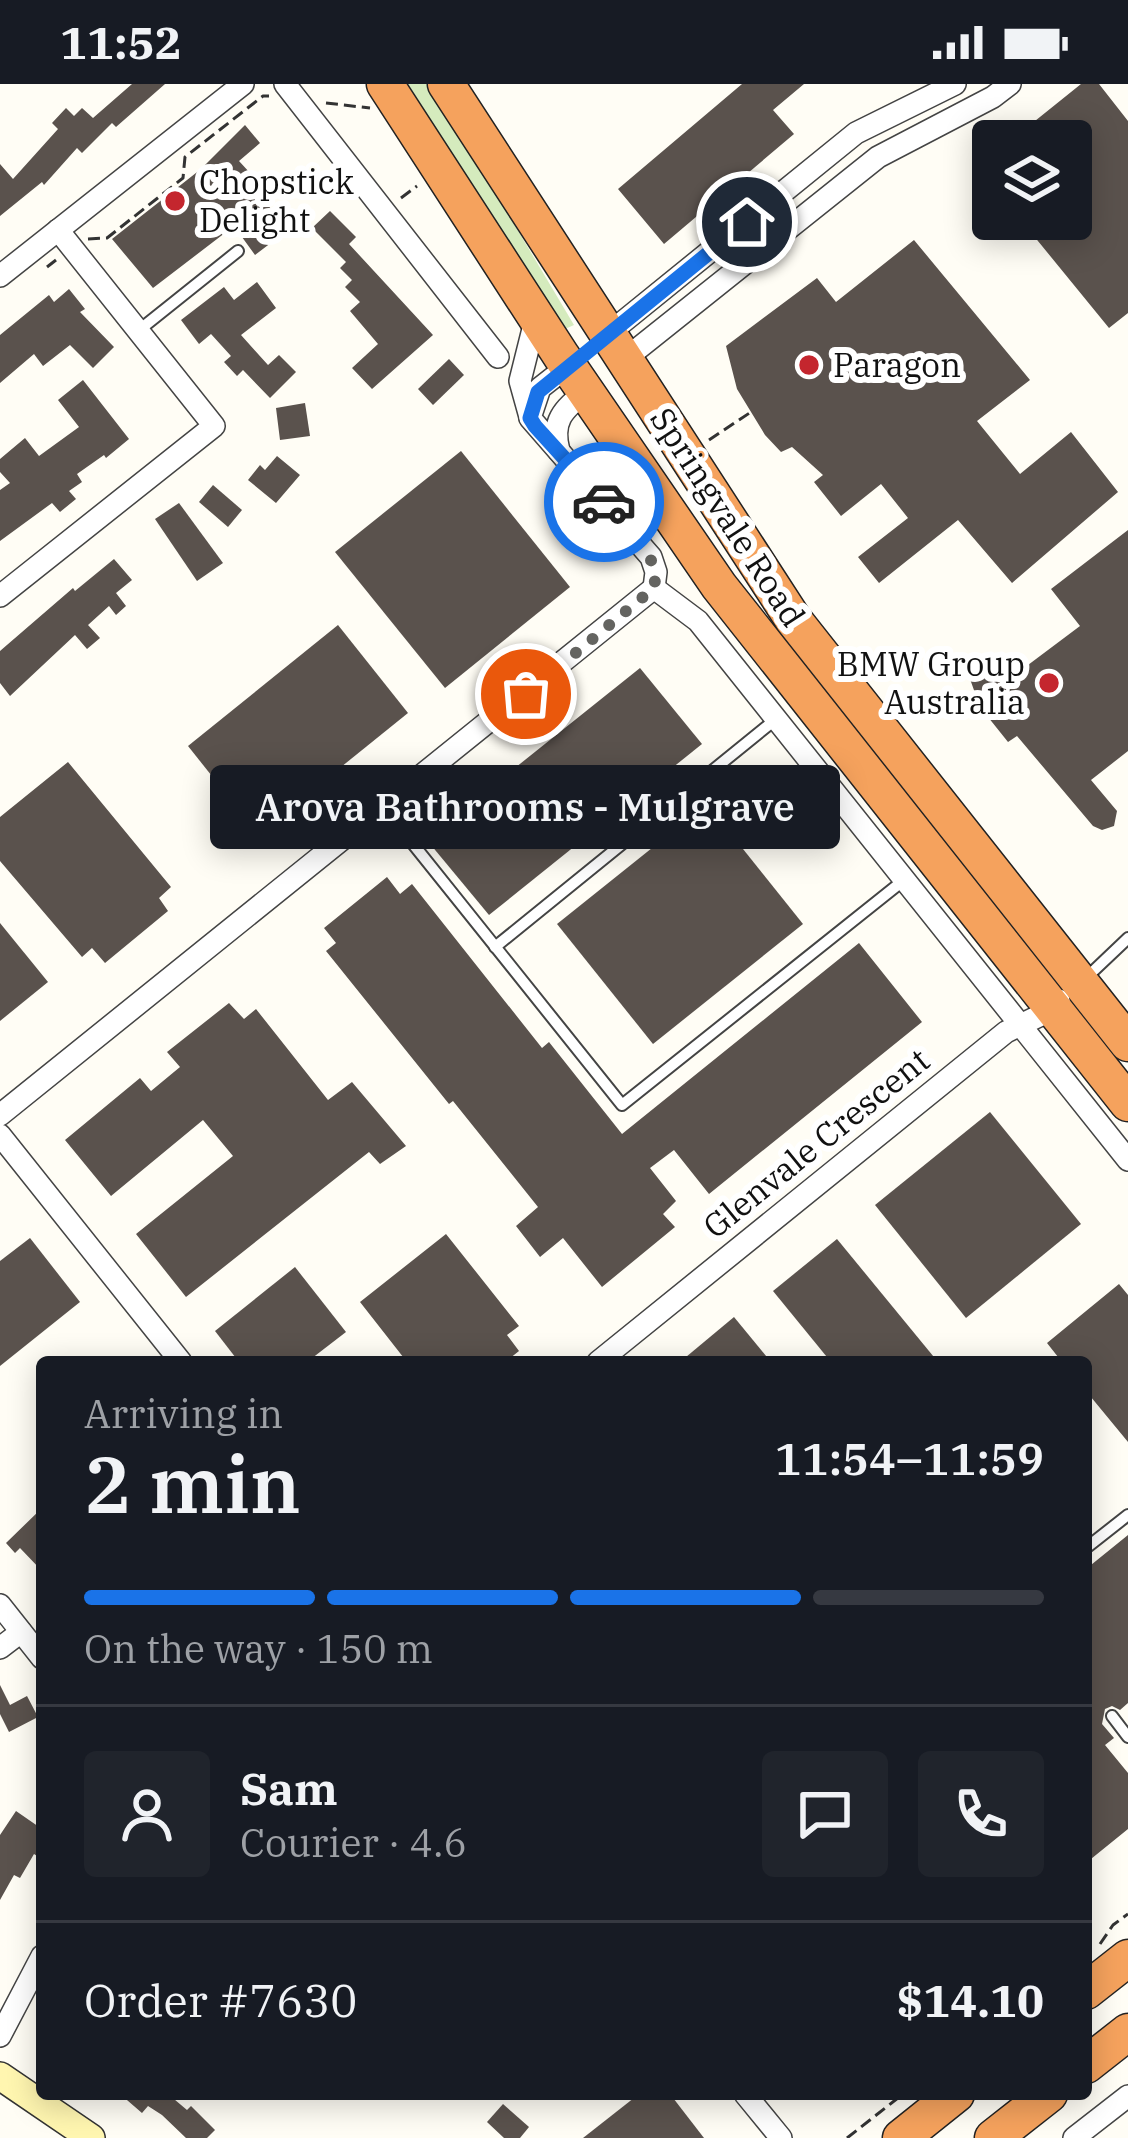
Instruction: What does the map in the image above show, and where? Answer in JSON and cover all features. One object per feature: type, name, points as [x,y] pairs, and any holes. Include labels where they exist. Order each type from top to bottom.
[{"type":"highway","name":"Springvale Road","points":[[446,84],[793,619],[1128,1043]]},
{"type":"highway","name":"Springvale Road","points":[[382,98],[745,622],[1128,1103]]},
{"type":"highway","points":[[576,379],[616,346]]},
{"type":"highway","points":[[1092,1983],[1113,1953]]},
{"type":"highway","points":[[1092,2060],[1128,2032]]},
{"type":"highway","points":[[901,2138],[948,2100]]},
{"type":"highway","points":[[993,2138],[1041,2100]]},
{"type":"street","points":[[0,276],[65,239],[243,84]]},
{"type":"street","points":[[616,346],[710,252],[856,133],[955,84]]},
{"type":"street","points":[[616,346],[730,277],[878,157],[995,88]]},
{"type":"street","points":[[291,92],[498,357]]},
{"type":"street","points":[[0,596],[214,426],[65,239]]},
{"type":"street","points":[[710,252],[730,277]]},
{"type":"street","points":[[0,1115],[654,588],[651,557],[530,418],[520,381],[536,317]]},
{"type":"street","points":[[530,418],[540,388],[576,379]]},
{"type":"street","points":[[559,452],[555,429],[576,379]]},
{"type":"street","points":[[654,588],[698,621],[1128,1160]]},
{"type":"street","name":"Glenvale Crescent","points":[[605,1356],[1000,1036],[1051,1006],[1080,982]]},
{"type":"street","points":[[0,1136],[176,1356]]},
{"type":"street","points":[[0,1605],[36,1651]]},
{"type":"street","points":[[0,1648],[21,1632]]},
{"type":"street","points":[[0,2036],[36,1967]]},
{"type":"street","points":[[0,2076],[91,2138]]},
{"type":"street","points":[[1074,2138],[1128,2096]]},
{"type":"street","points":[[751,2100],[781,2138]]},
{"type":"lane","points":[[138,331],[238,251]]},
{"type":"lane","points":[[495,947],[776,719]]},
{"type":"lane","points":[[385,809],[622,1105],[904,880]]},
{"type":"lane","points":[[1080,982],[1128,938]]},
{"type":"lane","points":[[1092,1543],[1128,1515]]},
{"type":"lane","points":[[1112,1716],[1128,1737]]},
{"type":"path","points":[[47,267],[65,239],[106,238],[183,178],[185,157],[263,96],[291,92],[382,98]]},
{"type":"path","points":[[384,211],[422,182]]},
{"type":"path","points":[[709,440],[751,412]]},
{"type":"path","points":[[1113,1953],[1113,1925],[1128,1914]]},
{"type":"path","points":[[847,2138],[895,2100]]},
{"type":"green space","points":[[408,84],[431,84],[574,325],[565,329],[554,317]]},
{"type":"building","points":[[132,84],[165,84],[116,127],[112,123],[82,153],[77,148],[44,185],[42,182],[0,216],[0,164],[13,179],[58,129],[52,123],[66,108],[74,116],[82,108],[93,118]]},
{"type":"building","points":[[742,84],[804,84],[773,110],[794,134],[664,244],[618,189]]},
{"type":"building","points":[[1081,84],[1099,84],[1128,121],[1128,313],[1109,328],[1037,240],[1092,240],[1092,120],[1036,120]]},
{"type":"building","points":[[245,125],[260,143],[239,161],[262,186],[257,190],[279,220],[272,226],[280,236],[255,255],[234,226],[153,288],[112,239],[201,169]]},
{"type":"building","points":[[330,211],[356,237],[349,244],[433,335],[372,389],[352,368],[378,344],[350,311],[360,302],[345,287],[352,280],[340,268],[346,262],[312,228]]},
{"type":"building","points":[[914,240],[1030,380],[977,421],[1020,474],[1071,432],[1118,492],[1012,583],[958,520],[879,583],[858,557],[908,518],[881,484],[841,516],[814,482],[823,475],[792,447],[781,452],[737,389],[726,346],[817,278],[836,302]]},
{"type":"building","points":[[257,282],[276,308],[241,335],[268,365],[279,355],[296,372],[270,398],[243,370],[237,376],[224,362],[231,356],[211,334],[199,344],[181,320],[224,287],[234,300]]},
{"type":"building","points":[[69,289],[85,309],[80,312],[114,347],[93,368],[70,345],[43,366],[34,354],[0,383],[0,335],[49,295],[54,302]]},
{"type":"building","points":[[449,359],[464,375],[433,405],[418,389]]},
{"type":"building","points":[[83,380],[129,439],[77,474],[82,482],[69,491],[76,499],[60,512],[52,503],[0,541],[0,490],[10,483],[0,472],[0,459],[25,438],[39,456],[79,427],[58,400]]},
{"type":"building","points":[[305,403],[310,436],[280,440],[276,408]]},
{"type":"building","points":[[461,451],[570,587],[445,688],[335,552]]},
{"type":"building","points":[[277,456],[300,475],[276,503],[248,480],[260,465],[265,470]]},
{"type":"building","points":[[213,485],[242,510],[228,527],[199,502]]},
{"type":"building","points":[[179,503],[223,563],[197,581],[155,519]]},
{"type":"building","name":"BMW Group Australia","points":[[1128,530],[1128,751],[1091,780],[1117,811],[1114,826],[1102,830],[1093,826],[1017,736],[1008,742],[980,707],[970,679],[986,659],[995,657],[1024,668],[1080,626],[1051,589]]},
{"type":"building","points":[[114,559],[132,580],[116,593],[126,606],[116,615],[109,606],[88,625],[100,638],[87,649],[75,635],[10,696],[0,683],[0,651]]},
{"type":"building","points":[[338,625],[408,713],[258,834],[188,746]]},
{"type":"building","points":[[640,668],[702,744],[489,915],[426,839]]},
{"type":"building","points":[[68,762],[171,887],[159,898],[168,911],[105,963],[92,948],[82,957],[0,861],[0,817]]},
{"type":"building","points":[[707,804],[803,924],[653,1044],[557,924]]},
{"type":"building","points":[[387,877],[400,894],[412,884],[542,1048],[549,1042],[622,1134],[859,943],[922,1022],[709,1194],[674,1150],[650,1168],[676,1201],[663,1214],[675,1227],[602,1287],[563,1238],[540,1257],[516,1226],[538,1207],[326,951],[336,943],[324,928]]},
{"type":"building","points":[[0,923],[48,982],[0,1021]]},
{"type":"building","points":[[229,1003],[244,1019],[256,1009],[328,1100],[352,1082],[406,1146],[380,1164],[369,1152],[186,1297],[136,1234],[233,1156],[203,1120],[111,1196],[65,1140],[140,1078],[151,1091],[180,1067],[167,1052]]},
{"type":"building","points":[[990,1112],[1081,1224],[966,1318],[875,1205]]},
{"type":"building","points":[[446,1234],[519,1326],[507,1335],[519,1351],[513,1356],[402,1356],[360,1302]]},
{"type":"building","points":[[30,1238],[80,1302],[0,1366],[0,1261]]},
{"type":"building","points":[[837,1239],[933,1356],[826,1356],[773,1291]]},
{"type":"building","points":[[295,1267],[346,1332],[315,1356],[234,1356],[215,1331]]},
{"type":"building","points":[[1119,1284],[1128,1295],[1128,1442],[1092,1398],[1092,1356],[1057,1356],[1047,1343]]},
{"type":"building","points":[[734,1317],[766,1356],[687,1356]]},
{"type":"building","points":[[36,1514],[36,1565],[20,1548],[15,1553],[6,1543]]},
{"type":"building","points":[[1128,1535],[1128,1703],[1120,1710],[1105,1709],[1102,1724],[1114,1738],[1105,1745],[1128,1773],[1128,1829],[1092,1858],[1092,1564]]},
{"type":"building","points":[[0,1685],[10,1705],[27,1696],[36,1718],[9,1732],[0,1714]]},
{"type":"building","points":[[16,1811],[36,1825],[36,1855],[20,1878],[14,1875],[0,1900],[0,1835]]},
{"type":"building","points":[[127,2100],[175,2100],[187,2110],[191,2106],[215,2130],[207,2138],[186,2138],[148,2106],[142,2113]]},
{"type":"building","points":[[631,2100],[675,2100],[704,2138],[583,2138]]},
{"type":"building","points":[[503,2104],[529,2127],[520,2138],[504,2138],[487,2122]]},
{"type":"way so far","points":[[526,694],[656,584],[651,557],[604,502]]},
{"type":"place","name":"Chopstick Delight","points":[[175,201]]},
{"type":"place","name":"Paragon","points":[[809,365]]},
{"type":"place","name":"BMW Group Australia","points":[[1049,683]]},
{"type":"place","name":"Arova Bathrooms - Mulgrave","points":[[526,694]]},
{"type":"route","points":[[604,502],[530,418],[538,392],[747,222]]}]
